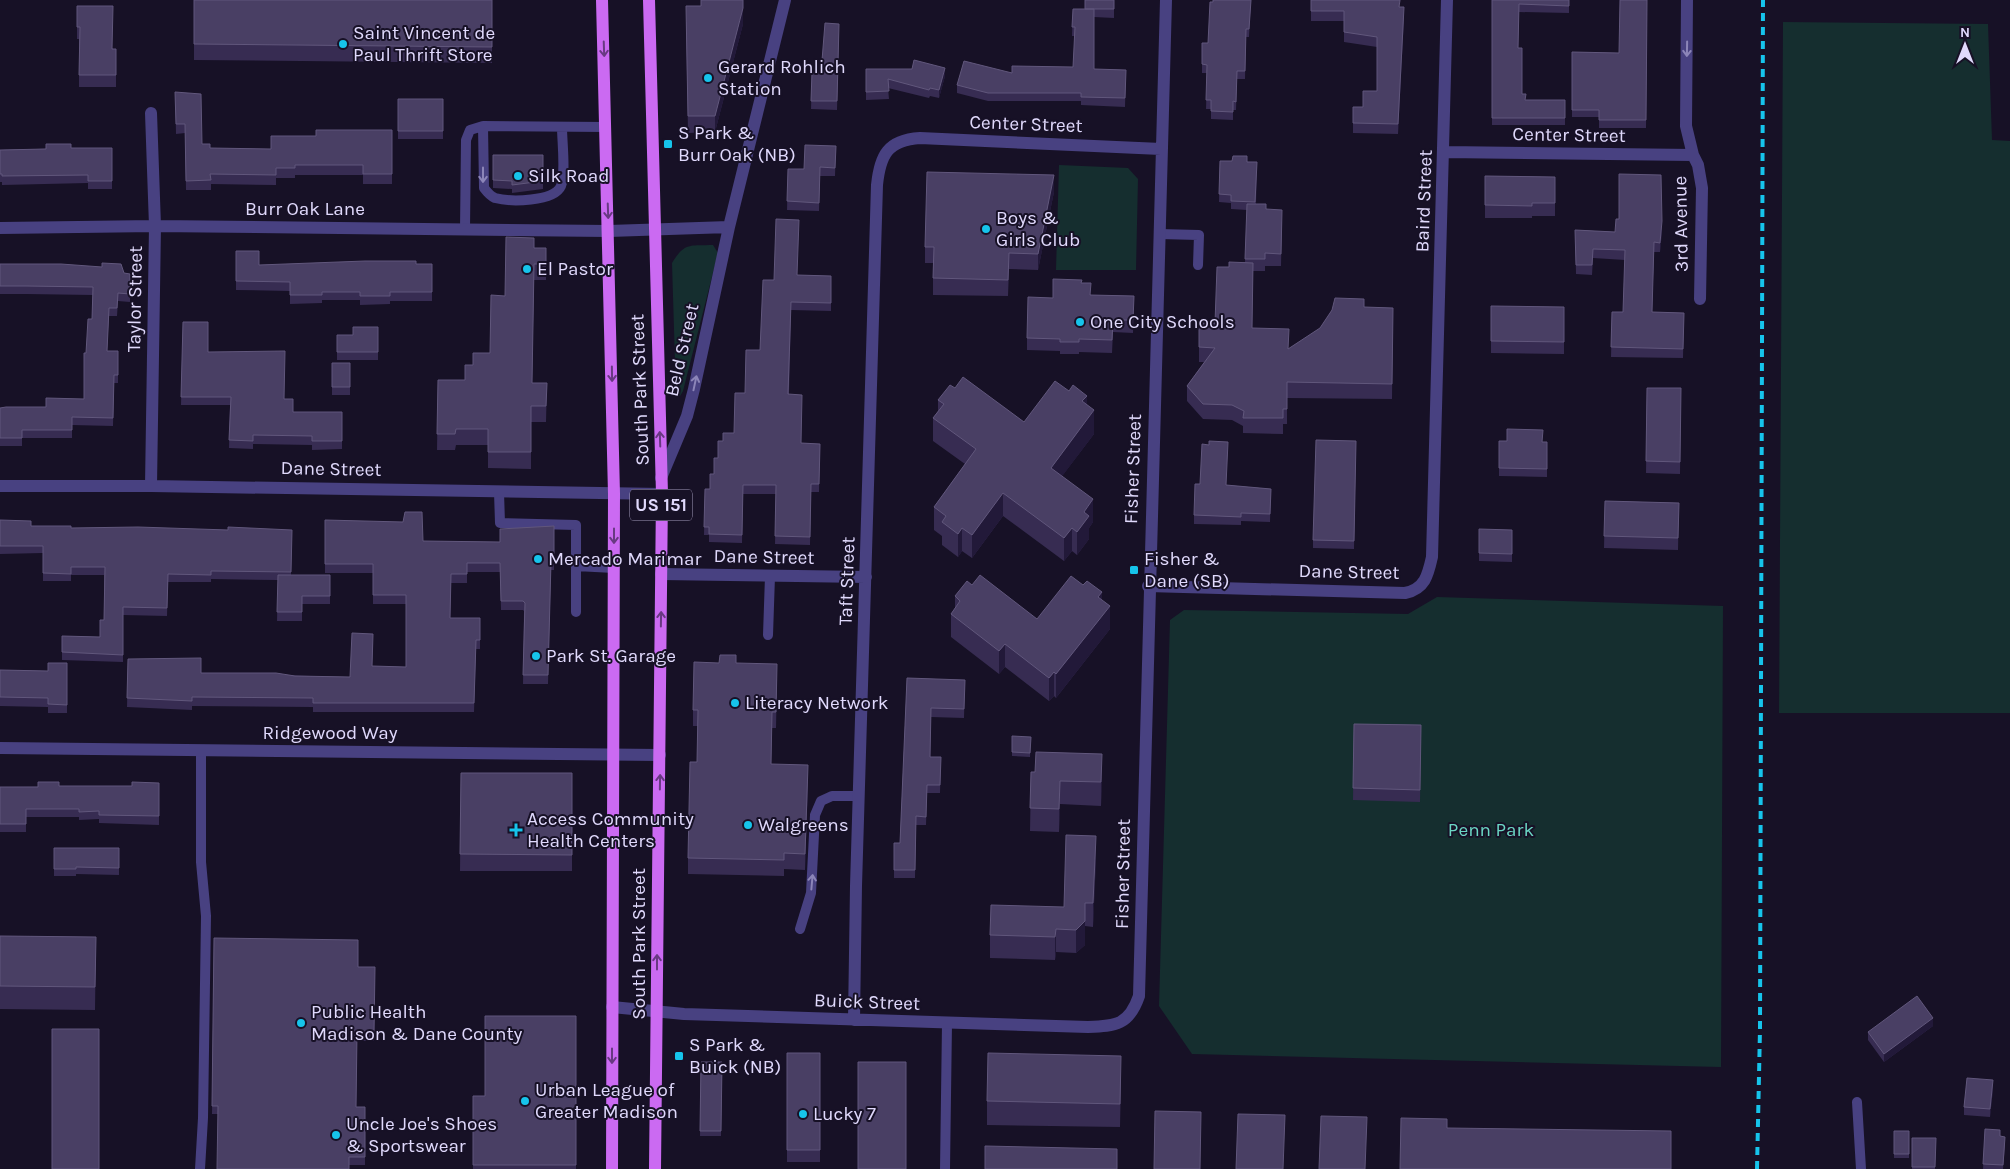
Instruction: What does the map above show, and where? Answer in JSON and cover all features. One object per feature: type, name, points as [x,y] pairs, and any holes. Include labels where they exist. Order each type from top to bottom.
[{"type":"main road","name":"South Park Street","points":[[602,0],[614,494],[612,1169]]},
{"type":"main road","name":"South Park Street","points":[[649,0],[662,494],[655,1169]]},
{"type":"street","name":"Beld Street","points":[[661,478],[686,416],[694,389],[729,227],[785,0]]},
{"type":"street","name":"Fisher Street","points":[[1121,1022],[1135,1007],[1139,996],[1148,586],[1166,0]]},
{"type":"street","name":"Baird Street","points":[[1436,402],[1445,152],[1447,0]]},
{"type":"street","name":"3rd Avenue","points":[[1687,0],[1686,126],[1693,154],[1698,165],[1702,188],[1700,299]]},
{"type":"street","name":"Taylor Street","points":[[151,113],[155,226],[151,486]]},
{"type":"street","name":"Center Street","points":[[891,147],[920,138],[1161,149]]},
{"type":"street","name":"Taft Street","points":[[854,1020],[877,185],[880,161],[891,147]]},
{"type":"street","name":"Center Street","points":[[1445,152],[1693,154]]},
{"type":"street","name":"Burr Oak Lane","points":[[0,228],[155,226],[609,231]]},
{"type":"street","points":[[609,231],[729,227]]},
{"type":"street","name":"Dane Street","points":[[1148,586],[1405,593],[1414,591],[1427,579],[1432,556],[1436,402]]},
{"type":"street","name":"Dane Street","points":[[0,486],[151,486],[662,494]]},
{"type":"street","name":"Dane Street","points":[[661,574],[866,577]]},
{"type":"street","name":"Ridgewood Way","points":[[0,748],[660,755]]},
{"type":"street","name":"Buick Street","points":[[612,1007],[684,1014],[947,1023],[1088,1027],[1114,1026],[1121,1022]]},
{"type":"lane","points":[[483,126],[484,188],[489,194],[498,198],[545,198],[557,192],[562,179],[562,127]]},
{"type":"lane","points":[[465,229],[466,140],[470,130],[483,126],[606,127]]},
{"type":"lane","points":[[1159,234],[1199,235],[1198,265]]},
{"type":"lane","points":[[499,492],[500,523],[576,525],[576,612]]},
{"type":"lane","points":[[576,566],[614,568]]},
{"type":"lane","points":[[768,635],[770,576]]},
{"type":"lane","points":[[200,1169],[203,1118],[206,916],[200,862],[202,750]]},
{"type":"lane","points":[[800,929],[811,893],[815,815],[821,801],[832,796],[859,796]]},
{"type":"lane","points":[[945,1169],[947,1023]]},
{"type":"lane","points":[[1857,1102],[1861,1169]]},
{"type":"green space","points":[[1783,22],[1988,24],[1992,140],[2010,141],[2010,713],[1779,713]]},
{"type":"green space","points":[[1059,165],[1128,168],[1138,179],[1136,270],[1056,270]]},
{"type":"green space","points":[[713,245],[718,253],[683,391],[680,396],[676,395],[672,263],[681,251],[688,246]]},
{"type":"green space","name":"Penn Park","points":[[1437,597],[1723,606],[1721,1067],[1192,1054],[1159,1006],[1170,620],[1184,610],[1408,614]]},
{"type":"building","name":"Saint Vincent de Paul Thrift Store","points":[[194,0],[492,0],[492,47],[194,44]]},
{"type":"building","name":"Gerard Rohlich Station","points":[[701,0],[743,0],[743,8],[715,116],[688,116],[686,6],[701,6]]},
{"type":"building","points":[[1085,0],[1114,0],[1114,9],[1085,9]]},
{"type":"building","points":[[1213,0],[1251,0],[1249,29],[1246,29],[1245,71],[1237,71],[1236,102],[1233,101],[1233,112],[1211,111],[1211,100],[1206,100],[1207,65],[1202,64],[1202,43],[1208,43],[1210,2],[1213,2]]},
{"type":"building","points":[[1311,0],[1400,0],[1399,7],[1404,7],[1398,124],[1353,123],[1353,107],[1363,107],[1363,91],[1377,91],[1377,37],[1344,32],[1344,11],[1311,11]]},
{"type":"building","points":[[1492,0],[1569,0],[1569,6],[1519,4],[1518,48],[1522,48],[1522,94],[1526,94],[1525,100],[1565,100],[1565,118],[1492,118]]},
{"type":"building","points":[[1620,0],[1647,0],[1646,120],[1599,120],[1599,110],[1572,110],[1572,52],[1619,53]]},
{"type":"building","points":[[77,6],[113,6],[112,49],[116,49],[116,75],[79,75],[80,27],[77,27]]},
{"type":"building","points":[[1073,9],[1094,9],[1094,69],[1126,70],[1125,98],[1081,97],[1081,93],[988,93],[957,85],[964,61],[1012,73],[1012,66],[1073,67],[1075,27],[1072,27]]},
{"type":"building","points":[[825,23],[839,24],[837,101],[811,101],[812,72],[821,73]]},
{"type":"building","points":[[914,60],[945,68],[939,90],[930,88],[929,90],[888,79],[889,91],[866,92],[866,69],[912,69]]},
{"type":"building","points":[[175,92],[201,94],[202,144],[210,144],[210,148],[271,149],[271,136],[316,136],[316,130],[392,130],[392,174],[363,174],[363,165],[295,165],[295,168],[276,168],[276,175],[210,174],[211,180],[186,181],[185,124],[176,124]]},
{"type":"building","points":[[398,99],[443,99],[443,131],[398,131]]},
{"type":"building","points":[[46,144],[71,144],[71,148],[112,148],[112,181],[88,181],[88,175],[2,176],[0,174],[0,150],[46,149]]},
{"type":"building","points":[[805,145],[836,146],[835,168],[820,167],[819,203],[787,201],[788,169],[804,169]]},
{"type":"building","name":"Silk Road","points":[[493,155],[543,155],[543,181],[512,185],[512,181],[493,180]]},
{"type":"building","points":[[1233,156],[1247,156],[1247,162],[1257,162],[1255,202],[1231,201],[1231,195],[1219,194],[1220,161],[1232,161]]},
{"type":"building","name":"Boys & Girls Club","points":[[927,172],[1054,175],[1038,254],[1009,253],[1008,280],[933,278],[934,247],[925,247]]},
{"type":"building","points":[[1619,174],[1661,175],[1662,221],[1660,243],[1654,242],[1652,312],[1684,313],[1683,349],[1611,347],[1612,312],[1623,312],[1625,250],[1593,249],[1592,265],[1576,265],[1575,230],[1615,232],[1616,219],[1619,219]]},
{"type":"building","points":[[1485,176],[1555,177],[1555,203],[1532,203],[1532,206],[1485,205]]},
{"type":"building","points":[[1247,204],[1266,204],[1266,209],[1282,210],[1281,254],[1265,253],[1265,259],[1245,259]]},
{"type":"building","points":[[776,219],[799,220],[797,275],[831,276],[831,303],[791,302],[788,394],[802,395],[801,443],[820,444],[819,484],[811,484],[810,537],[775,536],[776,485],[743,485],[742,535],[709,534],[709,527],[704,527],[705,489],[710,489],[710,474],[714,474],[714,458],[718,458],[718,441],[723,441],[723,433],[734,433],[735,393],[745,393],[746,350],[760,350],[763,280],[774,280]]},
{"type":"building","points":[[506,237],[534,238],[534,248],[546,248],[546,264],[534,264],[532,383],[547,383],[546,406],[531,406],[531,452],[488,452],[488,429],[456,429],[455,434],[437,434],[438,380],[465,380],[465,365],[473,365],[473,353],[490,353],[491,295],[505,296]]},
{"type":"building","points":[[236,251],[259,251],[259,265],[365,261],[416,261],[416,264],[432,264],[432,292],[390,292],[390,296],[360,296],[360,292],[322,292],[322,295],[290,295],[290,282],[236,281]]},
{"type":"building","points":[[1229,262],[1253,263],[1252,328],[1289,329],[1288,349],[1320,328],[1332,310],[1335,298],[1364,299],[1364,307],[1393,308],[1392,384],[1287,382],[1287,409],[1283,409],[1283,418],[1243,418],[1244,411],[1232,405],[1203,404],[1187,386],[1215,348],[1199,347],[1199,323],[1215,323],[1217,267],[1229,267]]},
{"type":"building","points":[[102,263],[121,264],[124,273],[130,274],[130,294],[118,293],[117,308],[109,308],[107,351],[118,351],[118,375],[114,375],[113,418],[72,417],[72,430],[22,430],[22,438],[0,438],[0,408],[46,407],[46,398],[84,399],[84,353],[86,353],[88,319],[92,319],[93,287],[0,286],[0,264],[61,264],[102,267]]},
{"type":"building","name":"One City Schools","points":[[1053,279],[1082,280],[1081,283],[1091,283],[1090,295],[1134,296],[1133,320],[1113,320],[1112,340],[1079,339],[1079,342],[1060,342],[1060,339],[1027,338],[1028,297],[1053,298]]},
{"type":"building","points":[[1491,306],[1564,307],[1564,342],[1491,341]]},
{"type":"building","points":[[183,322],[208,322],[208,352],[285,351],[284,399],[293,399],[293,412],[342,412],[342,441],[312,441],[312,436],[253,435],[253,441],[229,440],[231,397],[181,397]]},
{"type":"building","points":[[353,327],[378,327],[378,352],[337,352],[337,335],[353,335]]},
{"type":"building","points":[[332,363],[350,363],[350,387],[332,387]]},
{"type":"building","points":[[963,377],[1024,422],[1055,381],[1069,391],[1073,385],[1087,396],[1082,401],[1094,410],[1051,468],[1093,499],[1084,512],[1089,516],[1077,532],[1072,528],[1064,538],[1003,493],[972,535],[962,528],[958,534],[942,522],[946,516],[934,507],[976,449],[933,418],[944,404],[938,400],[950,385],[955,388]]},
{"type":"building","points":[[1647,388],[1681,388],[1680,462],[1646,461]]},
{"type":"building","points":[[1507,429],[1543,430],[1542,442],[1547,442],[1547,469],[1499,468],[1499,441],[1507,441]]},
{"type":"building","points":[[1316,440],[1356,441],[1354,541],[1313,540]]},
{"type":"building","points":[[1209,441],[1228,442],[1226,485],[1271,489],[1270,514],[1241,513],[1241,517],[1194,515],[1195,484],[1200,484],[1202,444],[1209,445]]},
{"type":"building","points":[[1605,501],[1679,503],[1678,538],[1604,536]]},
{"type":"building","points":[[405,512],[422,512],[423,541],[500,542],[500,529],[554,526],[554,561],[551,561],[548,675],[523,675],[525,603],[523,601],[501,601],[500,563],[467,563],[467,574],[451,574],[450,618],[480,618],[480,640],[476,640],[474,703],[313,703],[313,698],[192,697],[192,701],[127,698],[128,659],[201,658],[201,673],[276,673],[295,676],[350,677],[352,633],[373,634],[372,666],[406,667],[406,595],[373,595],[373,564],[325,564],[325,520],[403,522]]},
{"type":"building","points":[[0,520],[31,521],[31,526],[71,526],[71,528],[138,527],[228,530],[228,527],[292,530],[291,572],[211,571],[211,575],[168,574],[167,608],[123,607],[123,655],[62,652],[62,636],[100,637],[100,620],[104,620],[105,567],[71,567],[71,574],[43,573],[43,546],[0,546]]},
{"type":"building","points":[[1479,529],[1512,530],[1512,554],[1479,553]]},
{"type":"building","points":[[278,575],[330,575],[330,596],[302,596],[302,612],[277,612]]},
{"type":"building","points":[[980,575],[1037,619],[1071,576],[1083,585],[1087,581],[1102,592],[1098,597],[1110,606],[1056,674],[1054,672],[1049,678],[1005,644],[999,651],[951,614],[960,601],[955,596],[967,581],[972,585]]},
{"type":"building","points":[[720,655],[736,655],[736,663],[777,664],[776,712],[772,712],[771,764],[808,765],[805,854],[784,853],[784,860],[688,858],[690,762],[697,762],[698,710],[693,710],[694,662],[719,663]]},
{"type":"building","points":[[48,663],[67,663],[67,705],[48,704],[48,698],[0,697],[0,670],[48,671]]},
{"type":"building","points":[[907,678],[965,680],[964,709],[931,708],[930,757],[941,757],[940,785],[927,785],[926,817],[916,816],[915,870],[894,870],[894,843],[900,843]]},
{"type":"building","points":[[1354,724],[1421,725],[1420,790],[1353,788]]},
{"type":"building","points":[[1012,736],[1031,737],[1030,753],[1012,752]]},
{"type":"building","points":[[1036,752],[1102,754],[1101,782],[1060,781],[1059,809],[1030,808],[1031,772],[1035,772]]},
{"type":"building","name":"Access Community Health Centers","points":[[461,773],[572,773],[572,855],[460,854]]},
{"type":"building","points":[[38,782],[59,782],[59,786],[132,786],[132,782],[159,783],[159,816],[99,815],[99,811],[79,812],[79,809],[26,809],[26,824],[0,824],[0,787],[38,787]]},
{"type":"building","points":[[1066,835],[1096,836],[1093,903],[1085,903],[1085,921],[1076,930],[1056,929],[1055,937],[990,935],[991,905],[1064,907]]},
{"type":"building","points":[[54,848],[119,848],[119,868],[76,867],[76,869],[54,869]]},
{"type":"building","points":[[0,936],[96,937],[95,987],[0,986]]},
{"type":"building","points":[[214,938],[358,940],[358,967],[375,967],[374,1033],[357,1033],[356,1107],[365,1107],[365,1157],[349,1157],[349,1169],[217,1169],[218,1106],[212,1106]]},
{"type":"building","points":[[1917,996],[1933,1018],[1884,1054],[1868,1032]]},
{"type":"building","points":[[485,1016],[576,1016],[576,1165],[473,1165],[473,1096],[485,1096]]},
{"type":"building","points":[[52,1029],[99,1029],[99,1169],[52,1169]]},
{"type":"building","name":"Lucky 7","points":[[787,1053],[820,1053],[820,1150],[787,1150]]},
{"type":"building","points":[[988,1053],[1121,1056],[1120,1104],[987,1101]]},
{"type":"building","points":[[701,1062],[722,1062],[721,1131],[700,1131]]},
{"type":"building","points":[[858,1062],[906,1062],[906,1169],[858,1169]]},
{"type":"building","points":[[1967,1078],[1993,1080],[1990,1109],[1964,1107]]},
{"type":"building","points":[[1155,1111],[1201,1112],[1200,1169],[1154,1169]]},
{"type":"building","points":[[1238,1114],[1285,1115],[1283,1169],[1236,1169]]},
{"type":"building","points":[[1321,1116],[1367,1117],[1365,1169],[1319,1169]]},
{"type":"building","points":[[1401,1118],[1447,1119],[1447,1128],[1671,1131],[1671,1169],[1400,1169]]},
{"type":"building","points":[[1985,1129],[2000,1130],[2000,1136],[2005,1137],[2003,1165],[1983,1164]]},
{"type":"building","points":[[1894,1131],[1909,1131],[1909,1154],[1894,1154]]},
{"type":"building","points":[[1912,1138],[1936,1138],[1935,1167],[1912,1167]]},
{"type":"building","points":[[985,1146],[1117,1149],[1117,1169],[985,1169]]},
{"type":"railway","points":[[1757,1169],[1760,1029],[1763,0]]},
{"type":"place","name":"Saint Vincent de Paul Thrift Store","points":[[343,44]]},
{"type":"place","name":"Gerard Rohlich Station","points":[[708,78]]},
{"type":"place","name":"S Park & Burr Oak (NB)","points":[[668,144]]},
{"type":"place","name":"Silk Road","points":[[518,176]]},
{"type":"place","name":"Boys & Girls Club","points":[[986,229]]},
{"type":"place","name":"El Pastor","points":[[527,269]]},
{"type":"place","name":"One City Schools","points":[[1080,322]]},
{"type":"place","name":"Mercado Marimar","points":[[538,559]]},
{"type":"place","name":"Fisher & Dane (SB)","points":[[1134,570]]},
{"type":"place","name":"Park St. Garage","points":[[536,656]]},
{"type":"place","name":"Literacy Network","points":[[735,703]]},
{"type":"place","name":"Walgreens","points":[[748,825]]},
{"type":"place","name":"Access Community Health Centers","points":[[516,830]]},
{"type":"place","name":"Public Health Madison & Dane County","points":[[301,1023]]},
{"type":"place","name":"S Park & Buick (NB)","points":[[679,1056]]},
{"type":"place","name":"Urban League of Greater Madison","points":[[525,1101]]},
{"type":"place","name":"Lucky 7","points":[[803,1114]]},
{"type":"place","name":"Uncle Joe's Shoes & Sportswear","points":[[336,1135]]}]
